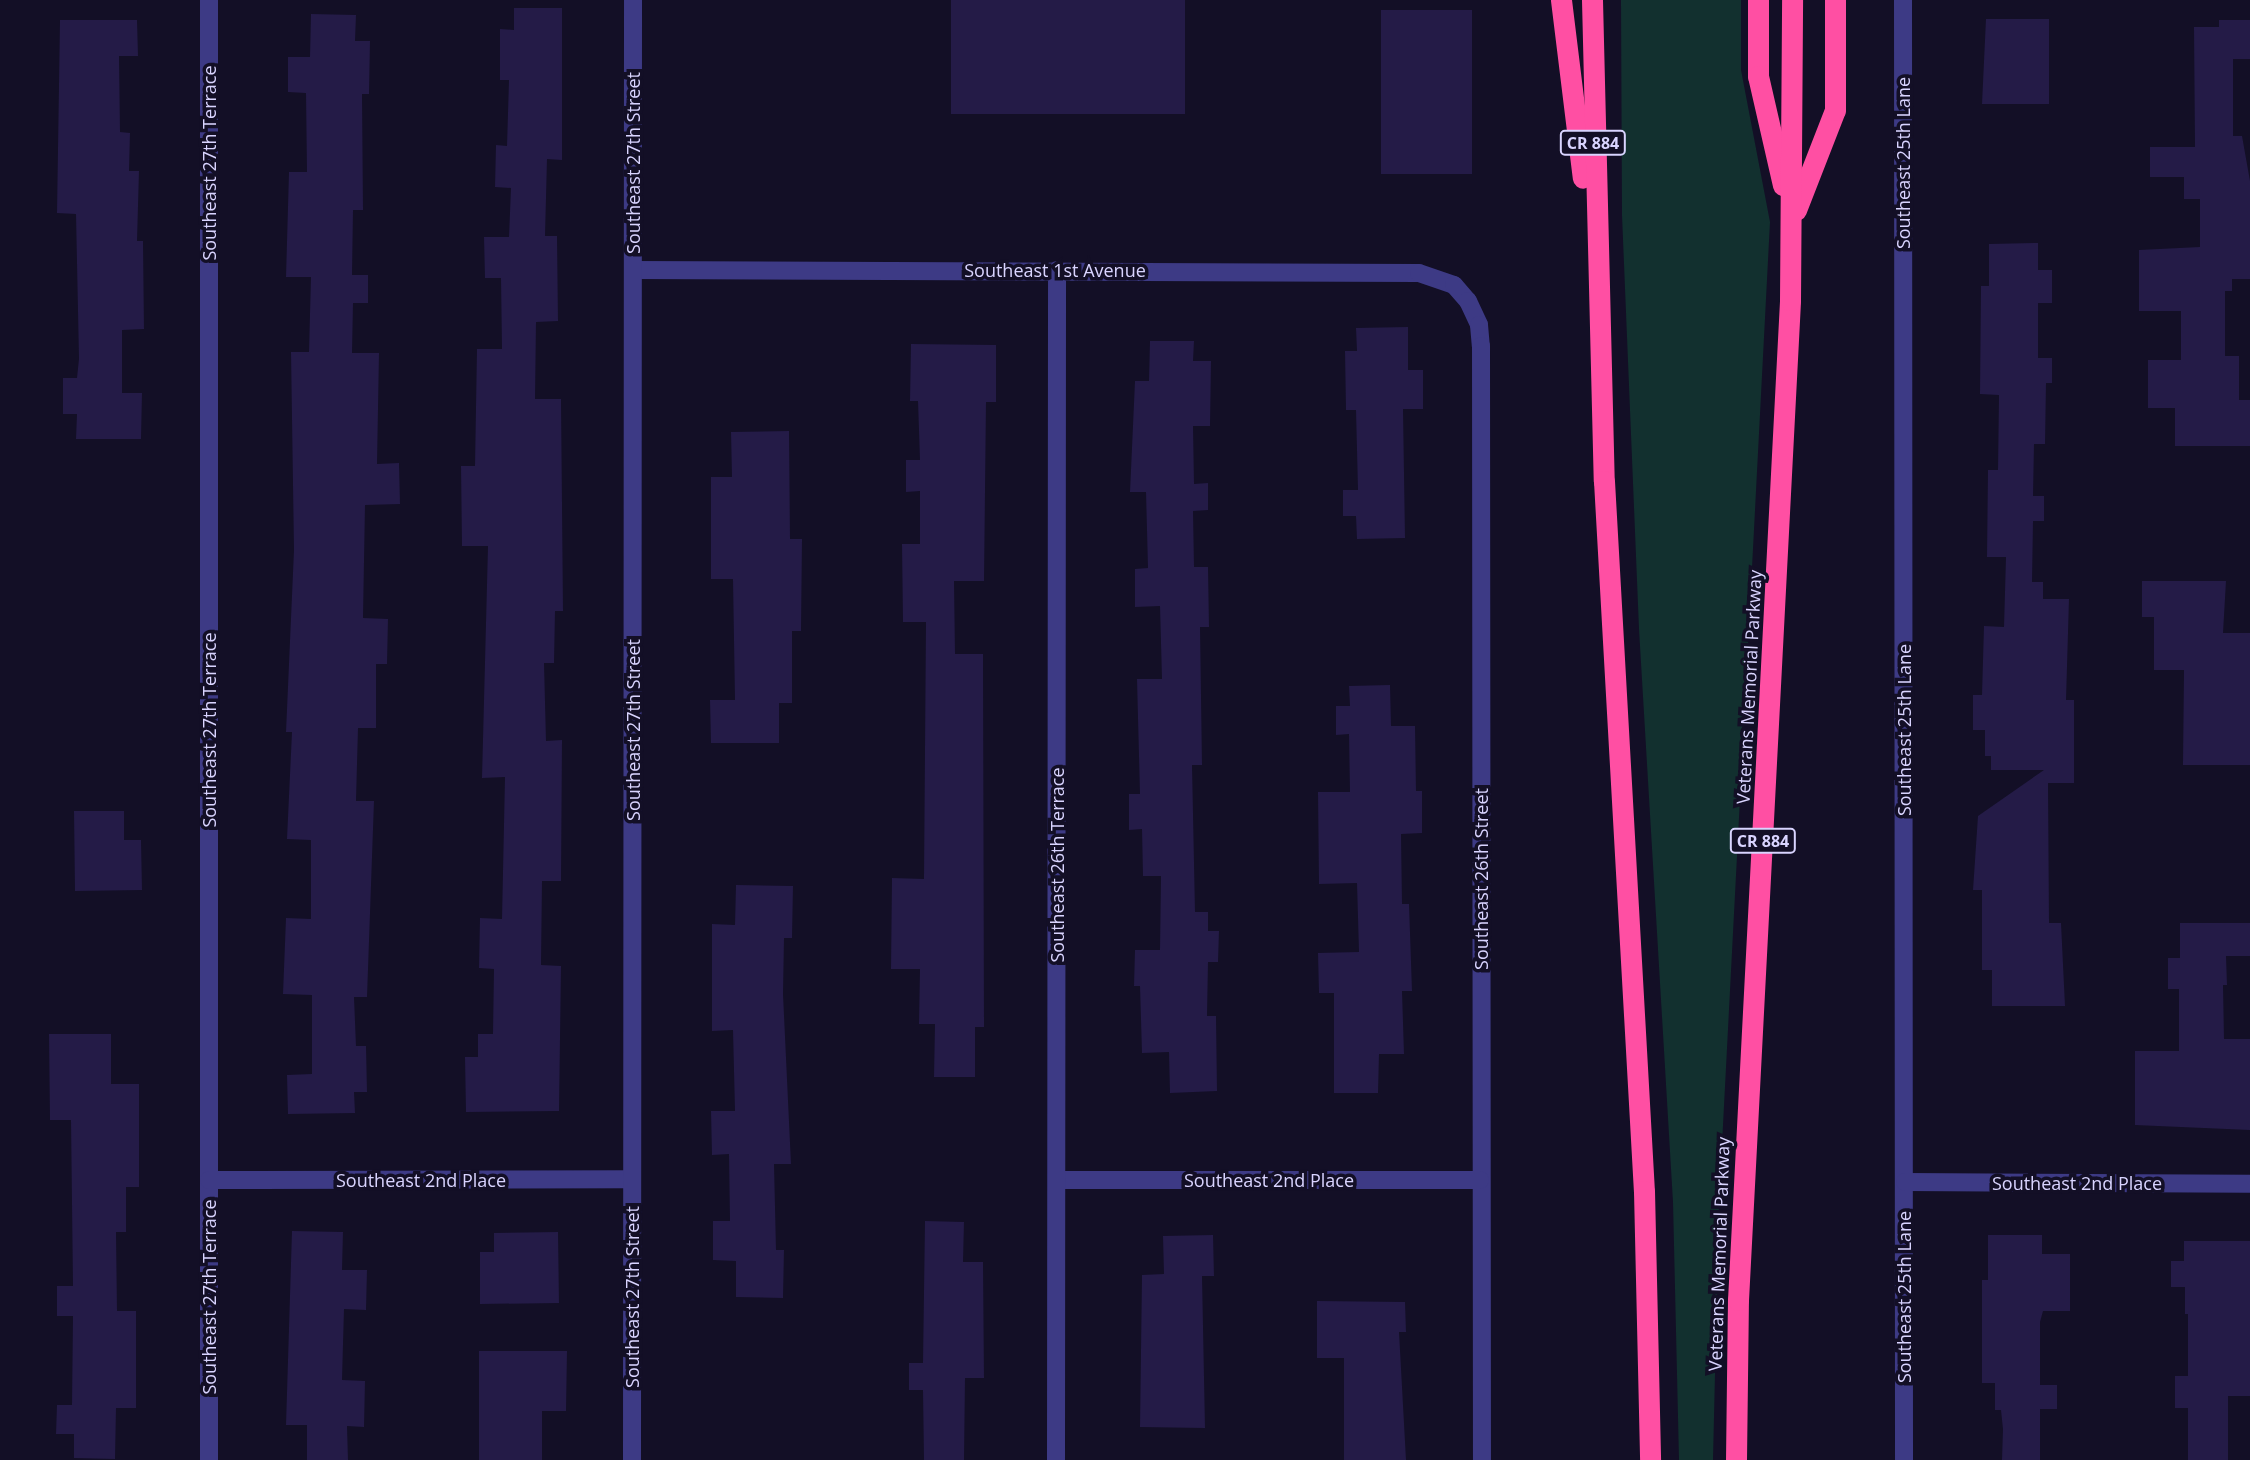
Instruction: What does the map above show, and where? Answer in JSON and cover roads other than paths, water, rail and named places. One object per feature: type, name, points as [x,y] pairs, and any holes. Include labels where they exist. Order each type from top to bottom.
[{"type":"highway","points":[[1561,0],[1562,30],[1598,285]]},
{"type":"highway","name":"CR 884","points":[[1592,0],[1604,495],[1644,1191],[1650,1460]]},
{"type":"highway","points":[[1758,0],[1758,76],[1792,221]]},
{"type":"highway","name":"Veterans Memorial Parkway","points":[[1736,1460],[1738,1286],[1772,708],[1792,221],[1792,0]]},
{"type":"highway","points":[[1792,221],[1835,110],[1835,0]]},
{"type":"street","name":"Southeast 27th Terrace","points":[[209,0],[209,1460]]},
{"type":"street","name":"Southeast 27th Street","points":[[632,1460],[633,0]]},
{"type":"street","name":"Southeast 25th Lane","points":[[1903,0],[1904,1460]]},
{"type":"street","name":"Southeast 1st Avenue","points":[[633,270],[1419,272],[1454,285],[1468,301]]},
{"type":"street","name":"Southeast 26th Terrace","points":[[1056,1460],[1057,270]]},
{"type":"street","name":"Southeast 26th Street","points":[[1468,301],[1479,325],[1481,358],[1482,1460]]},
{"type":"street","name":"Southeast 2nd Place","points":[[209,1180],[632,1179]]},
{"type":"street","name":"Southeast 2nd Place","points":[[1057,1180],[1480,1180]]},
{"type":"street","name":"Southeast 2nd Place","points":[[1905,1182],[2250,1184]]}]
